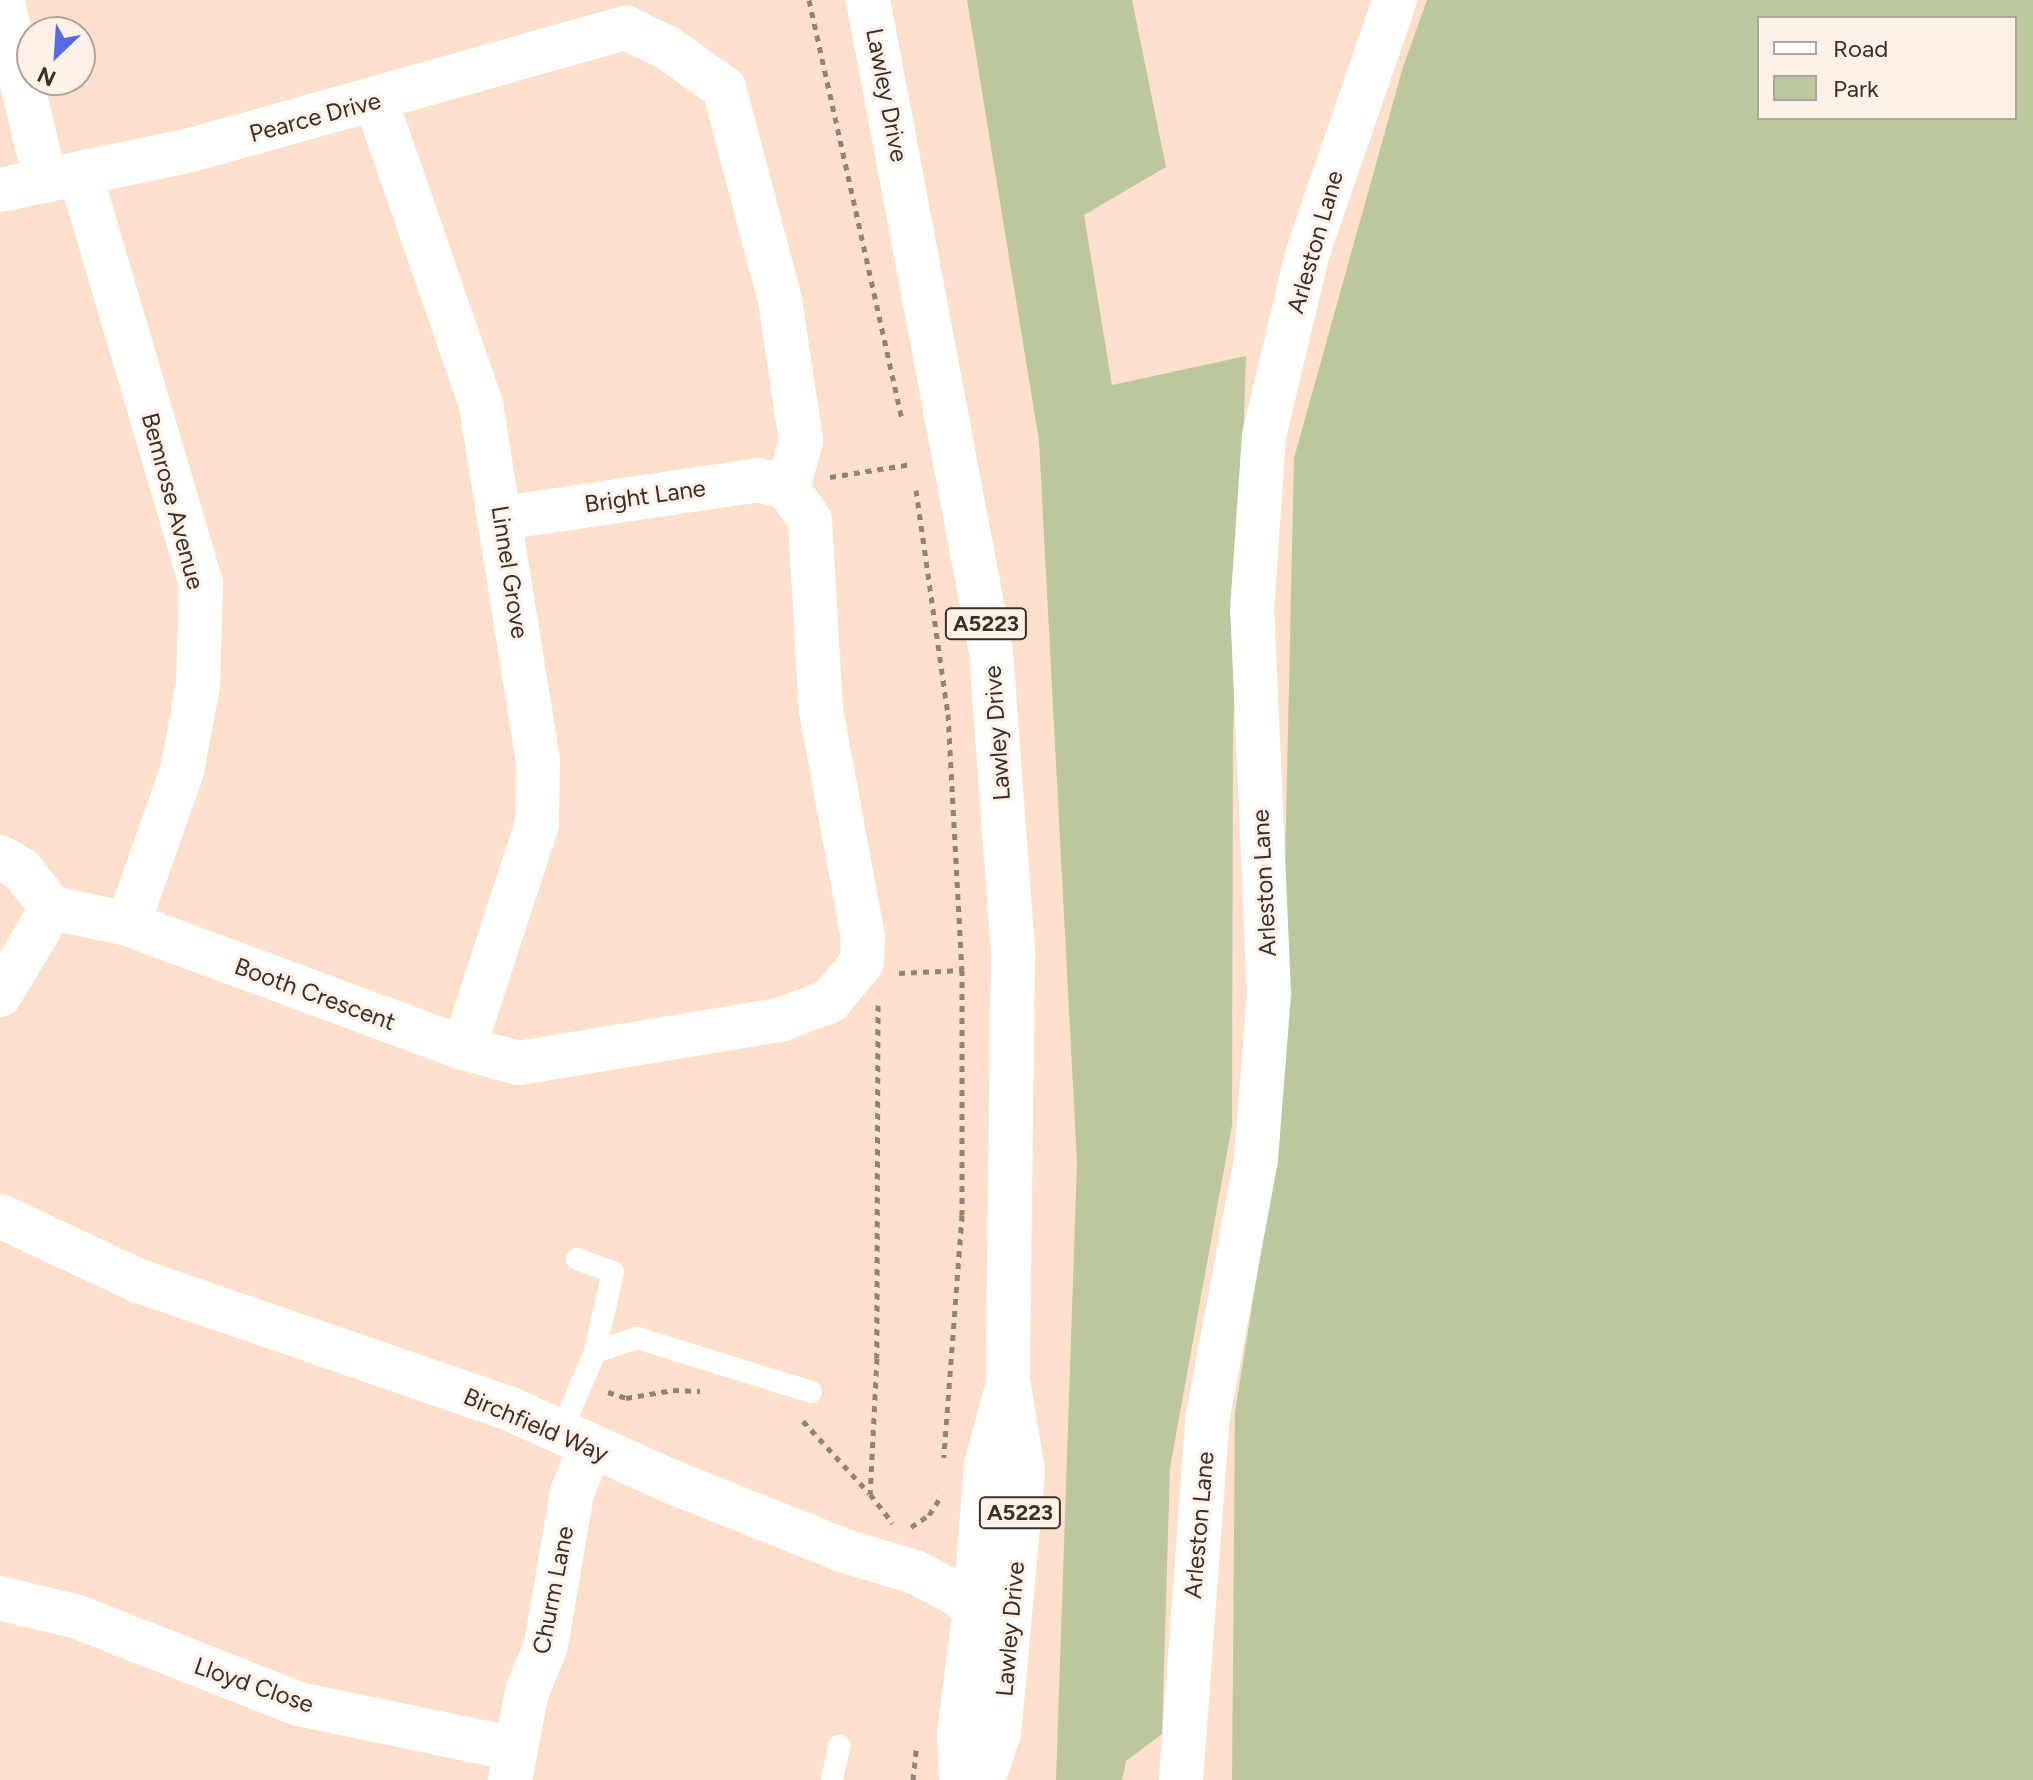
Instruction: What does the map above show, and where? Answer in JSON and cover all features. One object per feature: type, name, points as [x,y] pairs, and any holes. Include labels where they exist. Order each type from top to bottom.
[{"type":"street","name":"Bemrose Avenue","points":[[2,0],[201,585],[198,685],[182,771],[128,924]]},
{"type":"street","name":"Lawley Drive","points":[[868,0],[991,652],[1013,954],[1008,1381],[1023,1471],[1010,1645],[999,1733],[983,1780]]},
{"type":"street","name":"Arleston Lane","points":[[1181,1780],[1208,1416],[1256,1159],[1269,993],[1252,611],[1264,436],[1308,252],[1395,0]]},
{"type":"street","name":"Pearce Drive","points":[[0,190],[376,101],[627,14]]},
{"type":"street","points":[[627,14],[666,47],[724,88],[780,300],[801,440],[788,488],[810,520],[821,711],[870,968]]},
{"type":"street","name":"Linnel Grove","points":[[376,101],[481,405],[502,518],[538,759],[537,824],[464,1048]]},
{"type":"street","name":"Bright Lane","points":[[502,518],[758,480],[788,488]]},
{"type":"street","points":[[0,857],[21,869],[52,908],[0,995]]},
{"type":"street","name":"Booth Crescent","points":[[52,908],[128,924],[464,1048],[519,1063],[780,1020],[830,1001],[870,968]]},
{"type":"street","name":"Birchfield Way","points":[[0,1216],[139,1281],[510,1409],[575,1441],[845,1551],[915,1572],[975,1608],[1010,1645]]},
{"type":"street","name":"Lawley Drive","points":[[961,1780],[959,1735],[975,1608],[986,1466],[1008,1381]]},
{"type":"street","name":"Churm Lane","points":[[512,1764],[527,1692],[546,1645],[572,1493],[575,1441]]},
{"type":"street","name":"Lloyd Close","points":[[0,1598],[78,1617],[299,1704],[512,1764]]},
{"type":"lane","points":[[575,1441],[584,1382],[595,1352],[613,1272],[577,1259]]},
{"type":"lane","points":[[595,1352],[637,1338],[811,1392]]},
{"type":"lane","points":[[832,1780],[839,1746]]},
{"type":"path","points":[[809,0],[906,434]]},
{"type":"path","points":[[909,449],[948,714],[962,970],[962,1215],[944,1462]]},
{"type":"path","points":[[788,488],[912,464]]},
{"type":"path","points":[[870,1494],[877,1358],[870,968],[962,970]]},
{"type":"path","points":[[584,1382],[626,1398],[673,1390],[714,1392]]},
{"type":"path","points":[[796,1417],[810,1425],[899,1532],[929,1515],[944,1484]]},
{"type":"green space","points":[[967,0],[1132,0],[1166,167],[1084,215],[1112,385],[1246,356],[1233,735],[1232,1125],[1170,1468],[1162,1734],[1126,1761],[1122,1780],[1056,1780],[1077,1162],[1039,441]]},
{"type":"green space","points":[[1427,0],[2033,0],[2033,1780],[1232,1780],[1235,1412],[1279,1138],[1294,458],[1403,67]]}]
